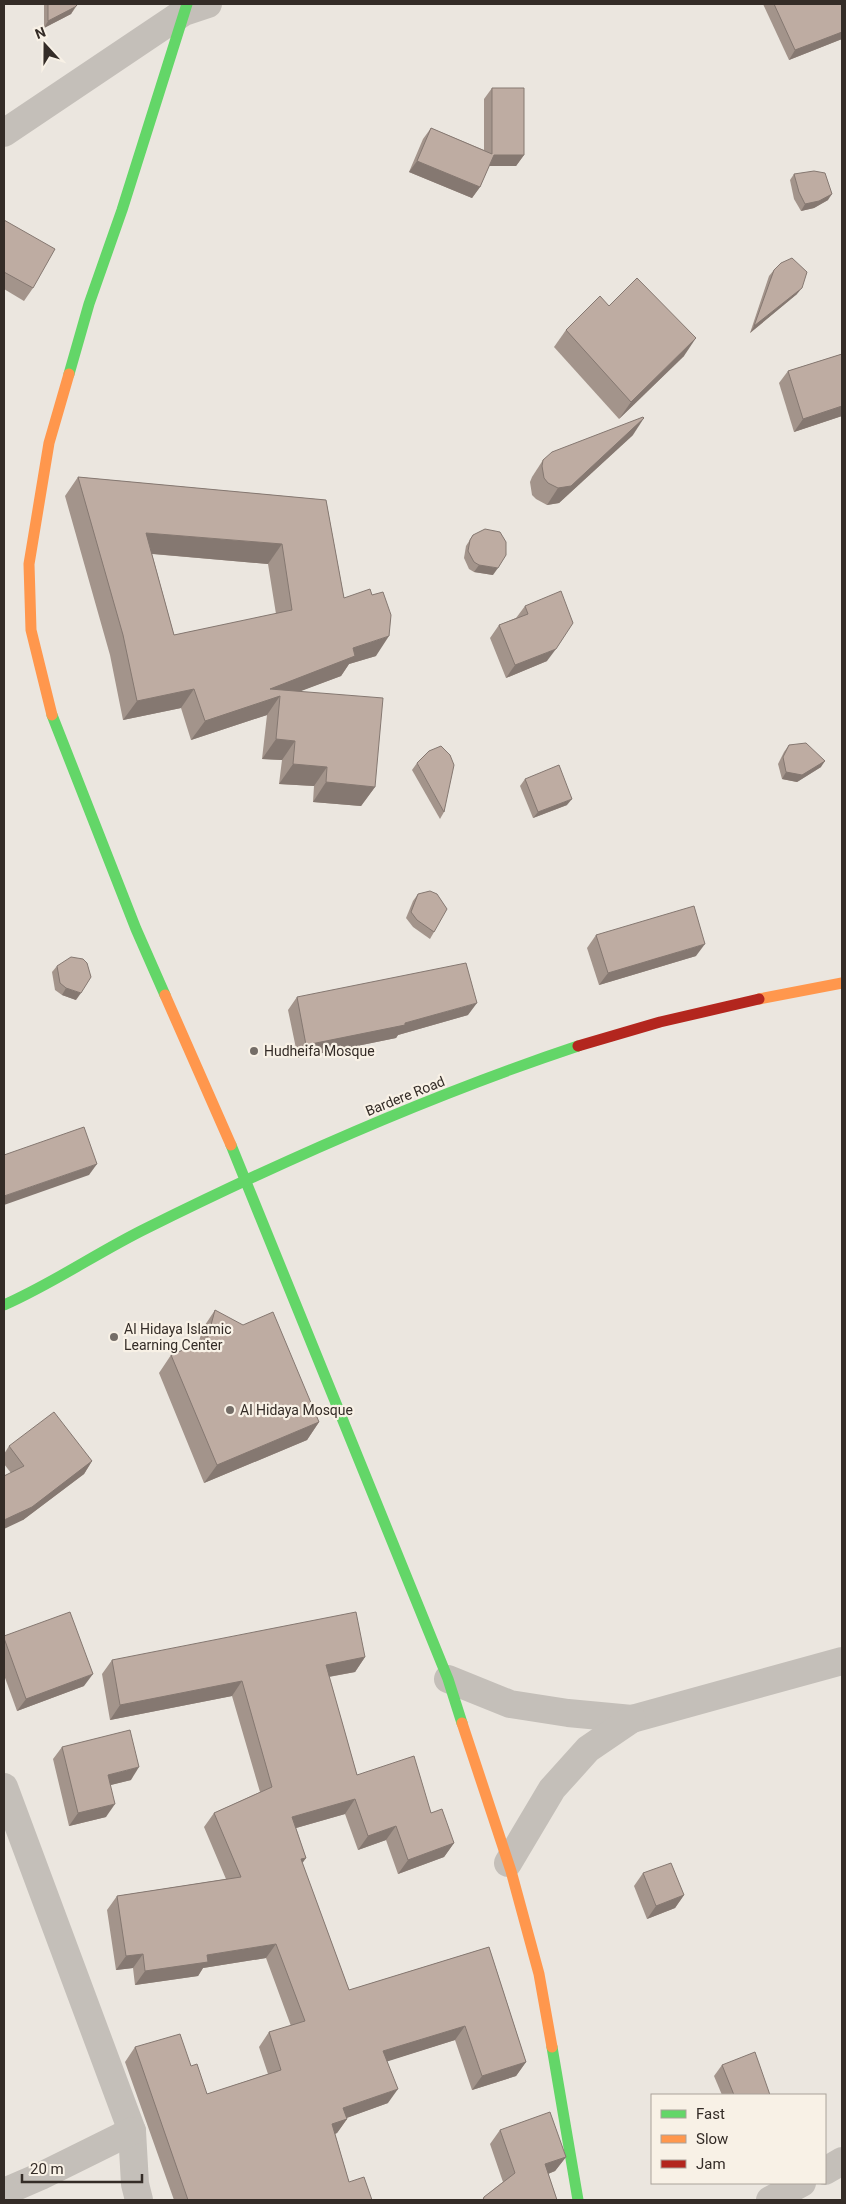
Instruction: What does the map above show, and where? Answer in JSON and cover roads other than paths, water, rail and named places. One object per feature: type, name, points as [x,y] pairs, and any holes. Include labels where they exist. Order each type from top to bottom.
[{"type":"street","points":[[4,133],[193,7]]},
{"type":"street","points":[[193,7],[89,304],[49,443],[29,564],[31,630],[50,709],[136,929],[247,1182],[448,1679],[508,1863],[539,1974],[578,2200]]},
{"type":"street","name":"Bardere Road","points":[[4,1305],[27,1295],[145,1228],[420,1105],[540,1060],[633,1029],[746,1002],[842,983]]},
{"type":"street","points":[[508,1863],[552,1789],[588,1749],[632,1719],[842,1661]]},
{"type":"street","points":[[448,1679],[510,1704],[568,1713],[632,1719]]},
{"type":"street","points":[[4,1787],[132,2131],[135,2184],[139,2200]]},
{"type":"street","points":[[4,2192],[132,2131]]},
{"type":"street","points":[[826,2170],[842,2161]]},
{"type":"street","points":[[770,2200],[800,2184]]},
{"type":"place","name":"Hudheifa Mosque","points":[[254,1051]]},
{"type":"place","name":"Al Hidaya Islamic Learning Center","points":[[114,1337]]},
{"type":"place","name":"Al Hidaya Mosque","points":[[230,1410]]}]
